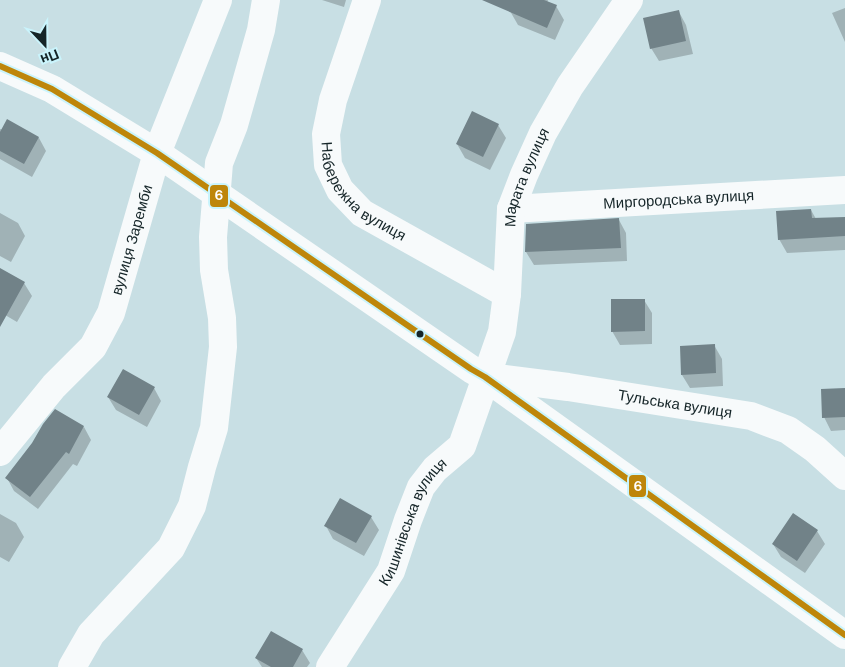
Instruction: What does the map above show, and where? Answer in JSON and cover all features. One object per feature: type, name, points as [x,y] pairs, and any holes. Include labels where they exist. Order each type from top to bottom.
[{"type":"street","name":"вулиця Заремби","points":[[0,452],[54,386],[93,347],[111,313],[157,153],[218,0]]},
{"type":"street","points":[[72,667],[91,634],[171,548],[192,506],[214,428],[224,347],[213,237],[219,163],[234,125],[260,30],[266,0]]},
{"type":"street","name":"Набережна вулиця","points":[[367,0],[333,100],[326,134],[328,165],[340,190],[362,213],[507,294]]},
{"type":"street","name":"Марата вулиця","points":[[485,377],[502,332],[507,294],[511,209],[543,133],[570,86],[629,0]]},
{"type":"street","points":[[0,66],[52,88],[157,153],[485,377],[845,635]]},
{"type":"street","name":"Миргородська вулиця","points":[[511,209],[845,190]]},
{"type":"street","name":"Тульська вулиця","points":[[485,377],[568,387],[751,416],[788,430],[815,449],[845,476]]},
{"type":"street","name":"Кишинівська вулиця","points":[[330,667],[391,571],[421,487],[435,469],[462,446],[485,377]]},
{"type":"building","points":[[482,0],[544,0],[557,5],[547,28]]},
{"type":"building","points":[[679,10],[686,41],[650,49],[643,18]]},
{"type":"building","points":[[472,111],[499,124],[483,157],[456,144]]},
{"type":"building","points":[[7,119],[39,137],[24,164],[0,151],[0,132]]},
{"type":"building","points":[[811,209],[812,218],[845,217],[845,236],[778,240],[776,211]]},
{"type":"building","points":[[619,218],[621,248],[525,252],[526,224]]},
{"type":"building","points":[[0,268],[25,282],[0,327]]},
{"type":"building","points":[[611,299],[645,299],[645,331],[611,332]]},
{"type":"building","points":[[715,344],[716,373],[681,375],[680,346]]},
{"type":"building","points":[[123,369],[155,387],[139,415],[107,397]]},
{"type":"building","points":[[845,388],[845,417],[822,418],[821,389]]},
{"type":"building","points":[[55,409],[84,426],[69,454],[66,452],[30,497],[5,478]]},
{"type":"building","points":[[340,498],[372,516],[356,543],[324,526]]},
{"type":"building","points":[[793,513],[818,530],[797,561],[772,544]]},
{"type":"building","points":[[271,631],[303,649],[293,667],[271,667],[255,658]]},
{"type":"transit line","name":"6","points":[[0,66],[52,89],[157,153],[485,377],[845,635]]}]
